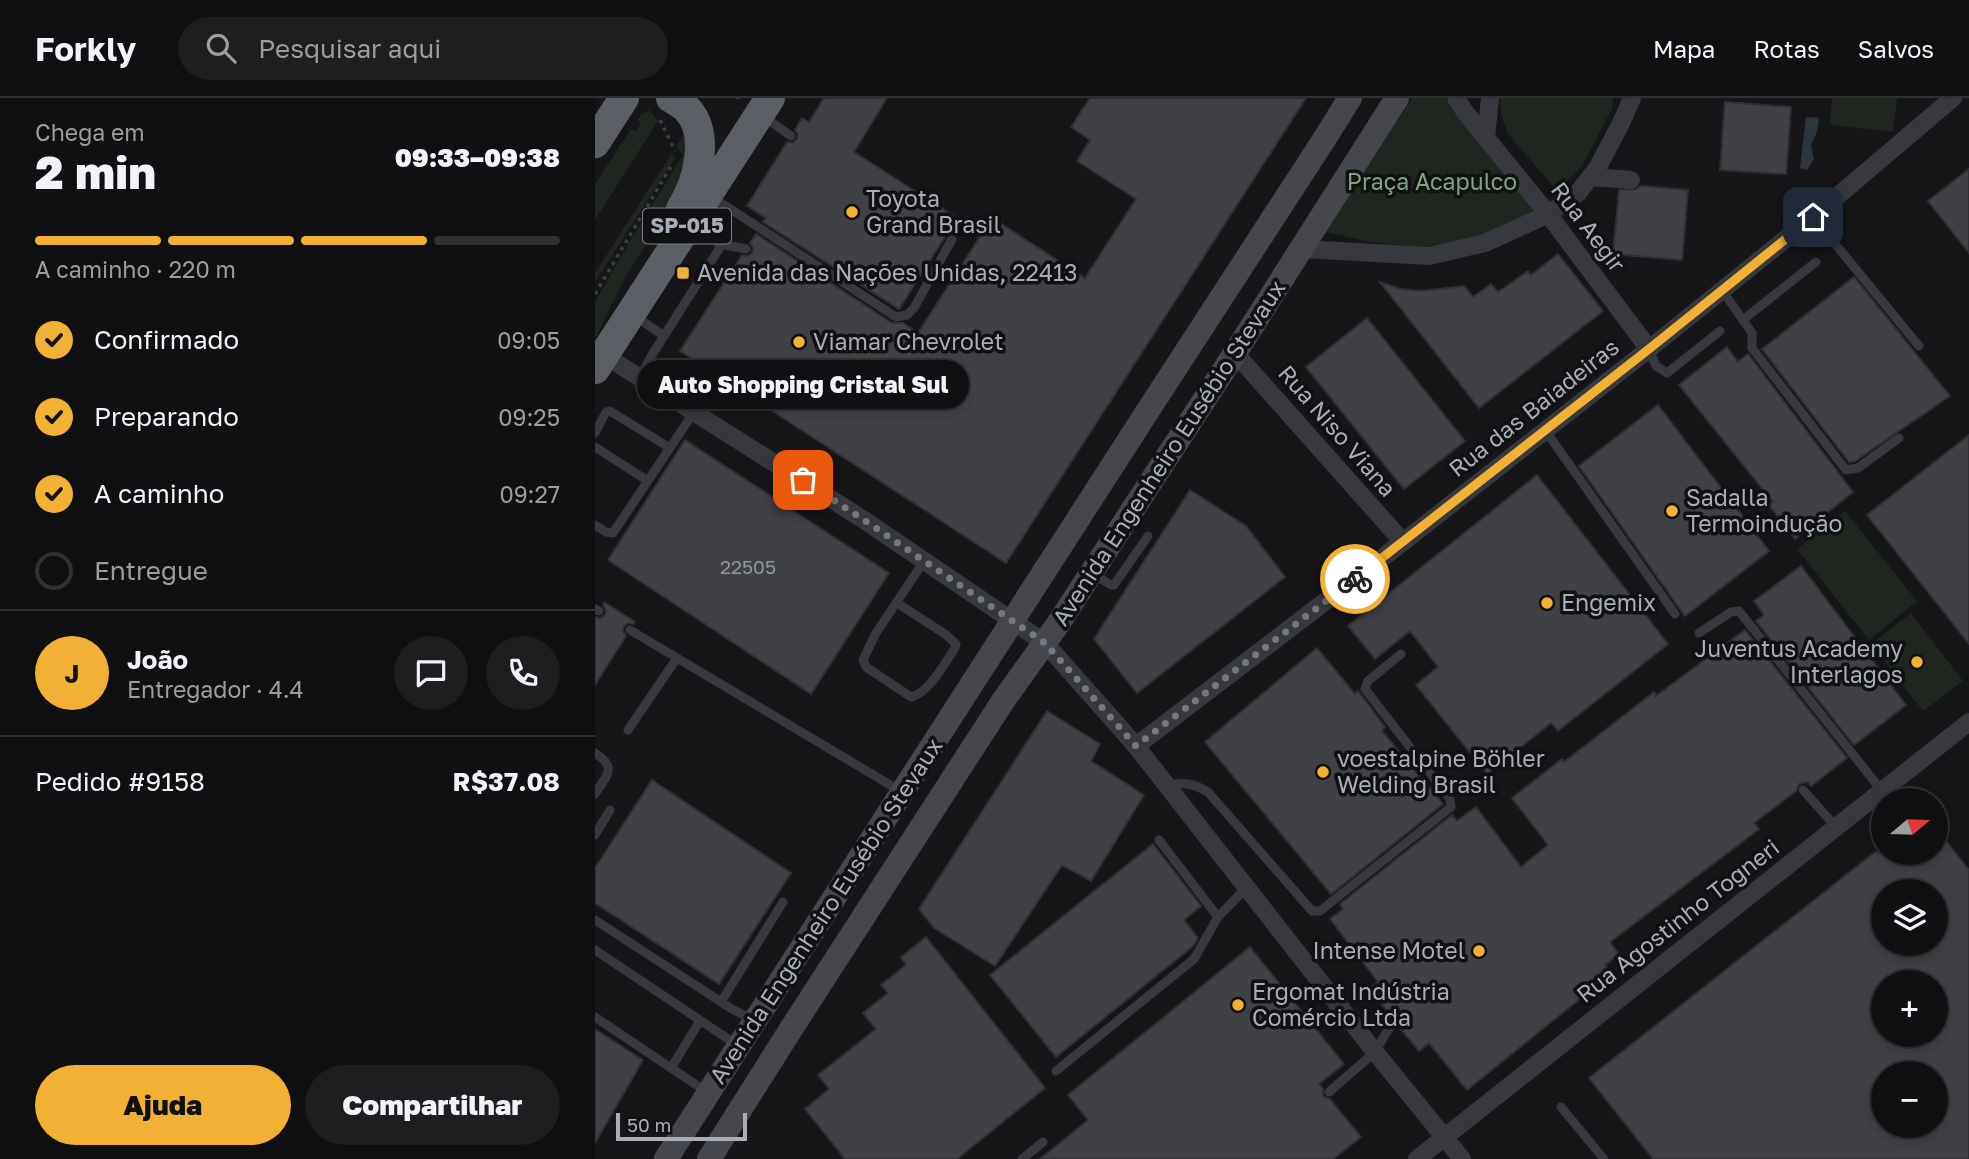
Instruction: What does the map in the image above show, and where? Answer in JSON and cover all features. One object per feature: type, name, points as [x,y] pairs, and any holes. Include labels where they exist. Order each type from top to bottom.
[{"type":"highway","points":[[595,143],[624,98]]},
{"type":"highway","name":"SP-015","points":[[600,362],[703,201],[751,102]]},
{"type":"highway","points":[[625,321],[632,285],[687,200],[698,169],[700,134],[696,123],[686,108],[663,106]]},
{"type":"main road","name":"Avenida Engenheiro Eusébio Stevaux","points":[[666,1159],[1350,98]]},
{"type":"main road","name":"Avenida Engenheiro Eusébio Stevaux","points":[[709,1159],[1003,701],[1092,573],[1235,353],[1397,98]]},
{"type":"main road","points":[[1325,138],[1345,153],[1350,174]]},
{"type":"main road","points":[[759,1015],[769,1034],[779,1037],[791,1029]]},
{"type":"main road","points":[[712,1087],[720,1077],[727,1075],[740,1080],[747,1093],[742,1106]]},
{"type":"street","name":"Rua Aegir","points":[[1456,98],[1548,214],[1649,349]]},
{"type":"street","points":[[1486,137],[1490,98]]},
{"type":"street","points":[[1302,249],[1429,256],[1485,243],[1548,214],[1579,193],[1610,145],[1632,98]]},
{"type":"street","name":"Rua das Baiadeiras","points":[[1136,746],[1649,349],[1813,217],[1953,98]]},
{"type":"street","points":[[1591,177],[1631,180]]},
{"type":"street","name":"Rua Niso Viana","points":[[1235,353],[1403,542]]},
{"type":"street","points":[[600,362],[641,377],[864,520],[1045,643],[1168,785],[1375,1052],[1462,1159]]},
{"type":"street","name":"Rua Agostinho Togneri","points":[[1887,788],[1969,722]]},
{"type":"street","name":"Rua Agostinho Togneri","points":[[1416,1159],[1871,800]]},
{"type":"lane","points":[[751,102],[791,136]]},
{"type":"lane","points":[[703,201],[896,317],[907,315],[914,308],[952,239]]},
{"type":"lane","points":[[641,377],[719,249],[717,235],[703,201]]},
{"type":"lane","points":[[1813,217],[1919,346]]},
{"type":"lane","points":[[720,244],[745,250]]},
{"type":"lane","points":[[1744,319],[1816,262]]},
{"type":"lane","points":[[1722,290],[1752,333],[1752,348],[1846,470],[1858,467],[1899,438]]},
{"type":"lane","points":[[625,321],[664,336]]},
{"type":"lane","points":[[1649,349],[1657,366],[1667,373],[1720,331]]},
{"type":"lane","points":[[595,433],[606,412],[610,411],[670,448]]},
{"type":"lane","points":[[595,525],[613,533],[694,412]]},
{"type":"lane","points":[[1545,430],[1675,614]]},
{"type":"lane","points":[[595,447],[647,481]]},
{"type":"lane","points":[[1092,573],[1114,585],[1148,536]]},
{"type":"lane","points":[[897,603],[946,634],[956,644],[938,674],[915,697],[866,667],[863,660],[876,633],[924,561]]},
{"type":"lane","points":[[1699,633],[1731,612],[1739,611],[1879,788]]},
{"type":"lane","points":[[630,629],[902,793]]},
{"type":"lane","points":[[1168,785],[1182,782],[1208,792],[1312,911],[1320,911],[1451,807],[1450,799],[1365,689],[1368,681],[1401,654]]},
{"type":"lane","points":[[628,730],[677,658]]},
{"type":"lane","points":[[595,753],[610,766],[595,794]]},
{"type":"lane","points":[[1803,790],[1836,827]]},
{"type":"lane","points":[[595,835],[610,810]]},
{"type":"lane","points":[[1159,840],[1218,918]]},
{"type":"lane","points":[[1056,1071],[1194,959],[1218,918],[1247,887]]},
{"type":"lane","points":[[721,1002],[783,902]]},
{"type":"lane","points":[[595,920],[721,1002],[759,1015]]},
{"type":"lane","points":[[595,950],[739,1046]]},
{"type":"lane","points":[[595,1017],[671,1068],[712,1087]]},
{"type":"lane","points":[[671,1068],[700,1021]]},
{"type":"lane","points":[[1329,1092],[1375,1052],[1395,1023]]},
{"type":"lane","points":[[1561,1107],[1604,1159]]},
{"type":"lane","points":[[1022,1159],[1043,1142]]},
{"type":"path","points":[[595,294],[678,156],[660,119],[663,106]]},
{"type":"green space","name":"Praça Acapulco","points":[[1412,98],[1445,98],[1534,210],[1484,236],[1422,247],[1371,242],[1325,232]]},
{"type":"green space","name":"Praça Acapulco","points":[[1500,98],[1613,98],[1612,109],[1582,166],[1557,191],[1508,134],[1501,114]]},
{"type":"green space","points":[[1832,98],[1897,98],[1893,132],[1830,125]]},
{"type":"green space","points":[[649,110],[658,121],[595,220],[595,184],[631,129],[636,131],[641,122],[637,120]]},
{"type":"green space","points":[[683,136],[688,146],[677,188],[671,197],[675,200],[626,276],[595,339],[595,302],[683,155],[676,146]]},
{"type":"green space","points":[[672,153],[675,158],[595,282],[595,273]]},
{"type":"green space","points":[[1845,511],[1917,601],[1869,640],[1797,549]]},
{"type":"green space","name":"Juventus Academy Interlagos","points":[[1911,613],[1963,681],[1923,711],[1871,644]]},
{"type":"shaded area","points":[[1806,117],[1819,118],[1811,145],[1814,159],[1807,170],[1800,168]]},
{"type":"building","name":"Toyota Grand Brasil","points":[[824,98],[887,98],[854,152],[957,218],[899,309],[763,222],[766,218],[747,206],[787,142],[793,143],[797,139],[795,130],[802,118],[809,122]]},
{"type":"building","points":[[1090,98],[1306,98],[1006,563],[680,351],[742,255],[748,256],[752,253],[753,247],[750,243],[756,234],[892,323],[903,323],[918,333],[992,218],[1085,278],[1136,199],[1077,161],[1090,140],[1071,127]]},
{"type":"building","points":[[1725,102],[1791,107],[1786,174],[1720,170]]},
{"type":"building","points":[[1969,169],[1969,253],[1928,201]]},
{"type":"building","points":[[1641,186],[1688,190],[1682,260],[1613,254],[1619,190],[1635,190]]},
{"type":"building","points":[[1558,254],[1603,311],[1479,408],[1380,282],[1401,289],[1421,291],[1464,286],[1473,297],[1491,284],[1498,292],[1528,271],[1531,275]]},
{"type":"building","points":[[1854,277],[1950,396],[1855,461],[1849,462],[1762,349]]},
{"type":"building","points":[[1367,318],[1465,441],[1404,489],[1306,367]]},
{"type":"building","points":[[1727,347],[1738,362],[1748,354],[1853,492],[1795,539],[1769,505],[1773,502],[1679,385]]},
{"type":"building","name":"Sadalla Termoindução","points":[[1658,405],[1769,551],[1685,616],[1579,466]]},
{"type":"building","points":[[1969,435],[1969,644],[1867,515]]},
{"type":"building","points":[[685,440],[889,573],[811,694],[608,560]]},
{"type":"building","name":"Engemix","points":[[1537,475],[1668,644],[1558,731],[1551,723],[1487,774],[1416,685],[1438,667],[1410,631],[1375,659],[1348,626]]},
{"type":"building","points":[[1190,490],[1246,526],[1285,577],[1137,693],[1094,639]]},
{"type":"building","points":[[1801,566],[1906,705],[1854,745],[1756,621],[1764,615],[1754,601]]},
{"type":"building","points":[[604,602],[635,622],[624,626],[626,636],[595,685],[595,617],[605,615]]},
{"type":"building","points":[[1745,630],[1847,758],[1811,786],[1808,782],[1799,784],[1796,791],[1754,823],[1759,829],[1610,942],[1619,954],[1605,965],[1612,973],[1467,1090],[1429,1043],[1419,1051],[1400,1028],[1400,1019],[1392,1017],[1369,988],[1378,982],[1330,919],[1343,909],[1340,904],[1452,815],[1457,821],[1476,807],[1521,867],[1548,845],[1512,798],[1562,759],[1564,762],[1654,692],[1656,696]]},
{"type":"building","name":"voestalpine Böhler Welding Brasil","points":[[1317,648],[1355,694],[1358,691],[1385,727],[1382,731],[1443,804],[1331,894],[1205,742]]},
{"type":"building","points":[[1047,711],[1100,744],[1091,761],[1144,795],[1091,881],[1062,865],[995,966],[934,928],[919,909]]},
{"type":"building","points":[[652,780],[791,873],[719,984],[595,903],[595,868]]},
{"type":"building","points":[[1948,843],[1969,870],[1969,1159],[1653,1159],[1589,1078],[1871,855],[1871,865],[1948,865]]},
{"type":"building","points":[[1153,844],[1201,906],[1184,920],[1198,938],[1193,946],[1056,1057],[990,975]]},
{"type":"building","points":[[926,937],[1045,1088],[957,1159],[845,1159],[805,1109],[829,1089],[818,1075],[876,1029],[863,1013],[888,993],[881,985],[906,965],[901,957]]},
{"type":"building","name":"Ergomat Indústria Comércio Ltda","points":[[1250,947],[1344,1064],[1319,1084],[1323,1089],[1323,1096],[1330,1099],[1361,1137],[1333,1159],[1040,1159],[1088,1120],[1068,1095]]},
{"type":"building","points":[[595,1029],[643,1060],[595,1143]]},
{"type":"way so far","points":[[803,480],[1045,643],[1136,746],[1355,579]]},
{"type":"place","name":"Toyota Grand Brasil","points":[[852,212]]},
{"type":"place","name":"Avenida das Nações Unidas, 22413","points":[[683,273]]},
{"type":"place","name":"Viamar Chevrolet","points":[[799,342]]},
{"type":"place","name":"Auto Shopping Cristal Sul","points":[[803,480]]},
{"type":"place","name":"Sadalla Termoindução","points":[[1672,511]]},
{"type":"place","name":"Engemix","points":[[1547,603]]},
{"type":"place","name":"Juventus Academy Interlagos","points":[[1917,662]]},
{"type":"place","name":"voestalpine Böhler Welding Brasil","points":[[1323,772]]},
{"type":"place","name":"Intense Motel","points":[[1479,951]]},
{"type":"place","name":"Ergomat Indústria Comércio Ltda","points":[[1238,1005]]},
{"type":"route","points":[[1355,579],[1813,217]]}]
